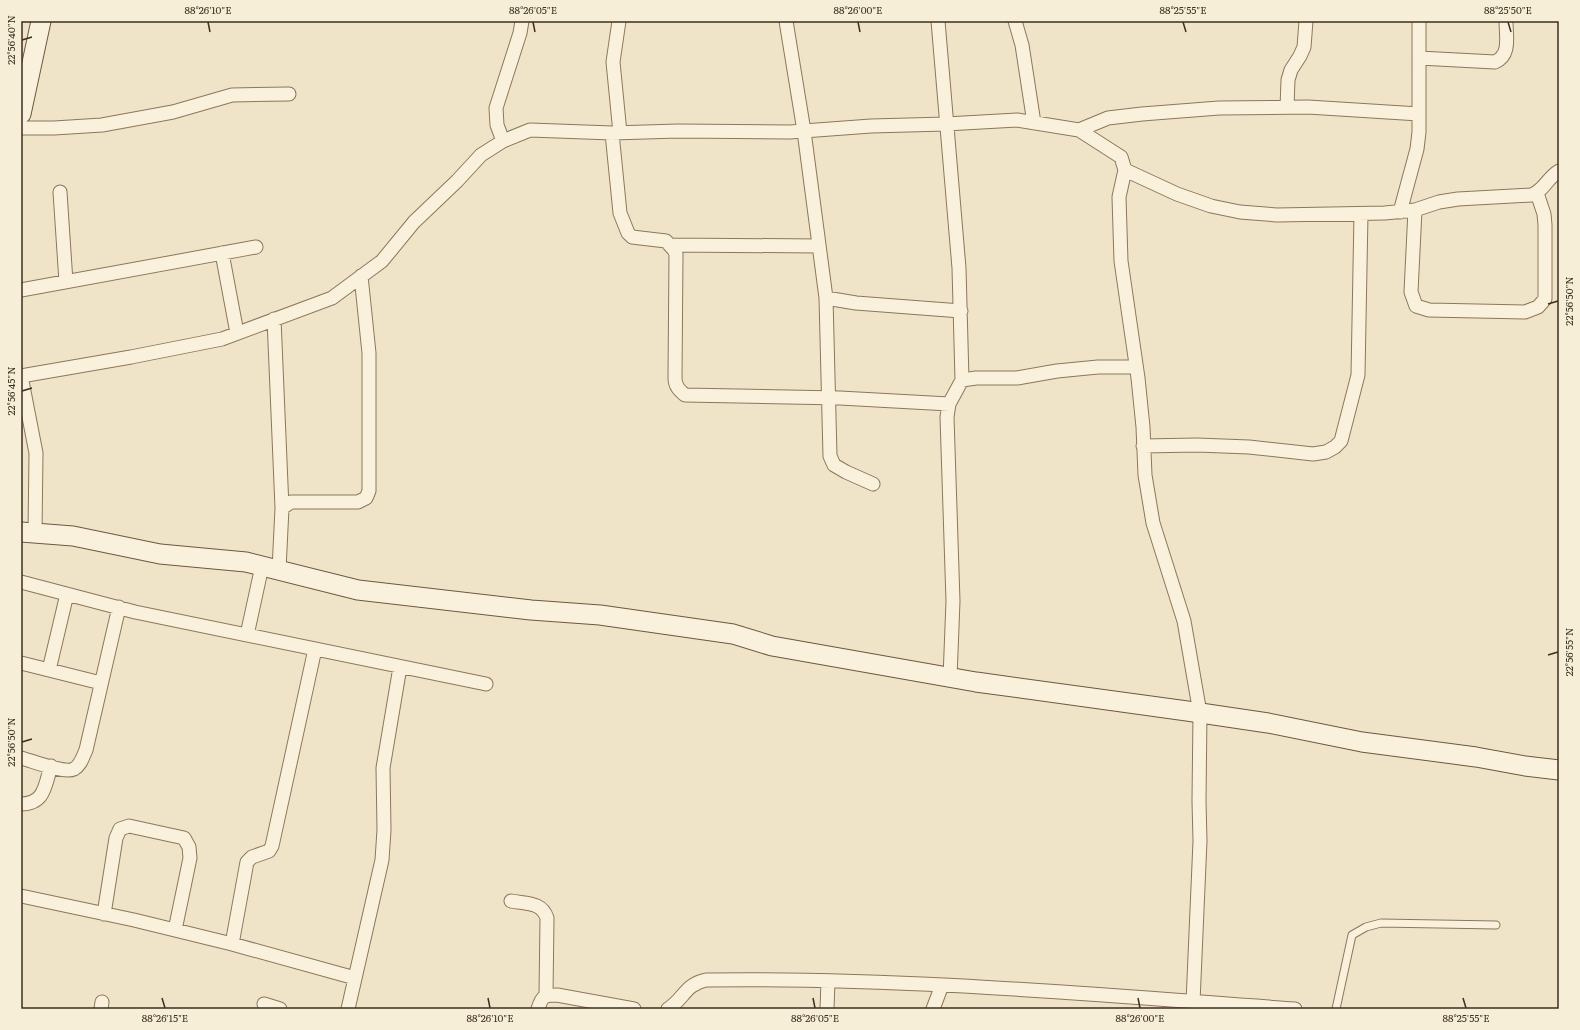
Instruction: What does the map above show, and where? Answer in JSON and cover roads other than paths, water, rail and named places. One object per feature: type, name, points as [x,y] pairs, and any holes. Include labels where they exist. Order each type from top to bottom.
[{"type":"street","points":[[21,114],[41,21]]},
{"type":"street","points":[[503,141],[497,125],[496,108],[520,33],[522,21]]},
{"type":"street","points":[[619,21],[613,62],[620,213],[628,233],[632,237],[666,241],[676,254],[675,384],[680,391],[685,394],[829,398],[949,404]]},
{"type":"street","points":[[786,21],[804,131],[826,298],[830,456],[834,465],[873,484]]},
{"type":"street","points":[[938,21],[959,268],[961,311],[962,380],[949,404],[947,417],[953,601],[950,678]]},
{"type":"street","points":[[1015,21],[1022,45],[1034,123]]},
{"type":"street","points":[[1288,107],[1288,80],[1291,70],[1304,47],[1306,21]]},
{"type":"street","points":[[1400,212],[1416,150],[1419,132],[1419,21]]},
{"type":"street","points":[[1419,58],[1495,62],[1502,59],[1506,51],[1506,21]]},
{"type":"street","points":[[21,128],[54,128],[102,125],[172,112],[232,96],[289,94]]},
{"type":"street","points":[[1079,130],[1108,118],[1219,108],[1288,107],[1419,114]]},
{"type":"street","points":[[1193,1002],[1200,841],[1200,713],[1184,621],[1153,523],[1145,475],[1136,367],[1121,261],[1119,196],[1125,170],[1121,157],[1079,130],[1017,120],[871,126],[790,132],[678,131],[616,133],[530,130],[503,141],[481,155],[457,181],[414,222],[382,261],[332,298],[222,339],[131,357],[21,376],[36,453],[28,533],[73,536],[160,554],[246,562],[358,590],[531,610],[600,615],[732,634],[772,646],[950,678],[1200,713],[1268,723],[1362,742],[1559,770]]},
{"type":"street","points":[[1125,170],[1176,194],[1211,206],[1240,212],[1277,215],[1400,212],[1415,210],[1439,202],[1458,199],[1531,195],[1541,190],[1552,176],[1559,171]]},
{"type":"street","points":[[60,192],[66,282]]},
{"type":"street","points":[[1415,210],[1411,292],[1416,306],[1429,310],[1525,312],[1538,308],[1545,299],[1545,225],[1544,214],[1537,193]]},
{"type":"street","points":[[1143,446],[1198,445],[1249,447],[1313,454],[1326,452],[1335,447],[1341,441],[1358,375],[1362,214]]},
{"type":"street","points":[[670,245],[819,246]]},
{"type":"street","points":[[21,290],[256,247]]},
{"type":"street","points":[[222,253],[237,333]]},
{"type":"street","points":[[282,508],[291,502],[358,502],[366,498],[369,491],[369,353],[362,276]]},
{"type":"street","points":[[826,298],[856,303],[961,311]]},
{"type":"street","points":[[246,635],[271,568],[282,508],[274,319]]},
{"type":"street","points":[[962,380],[976,378],[1017,378],[1098,367],[1136,367]]},
{"type":"street","points":[[21,582],[119,607],[246,635],[486,684]]},
{"type":"street","points":[[49,670],[67,594]]},
{"type":"street","points":[[21,758],[66,771],[75,768],[81,761],[86,750],[119,607]]},
{"type":"street","points":[[232,944],[247,862],[252,857],[269,851],[272,846],[315,649]]},
{"type":"street","points":[[21,663],[101,683]]},
{"type":"street","points":[[348,1009],[382,860],[384,830],[382,768],[400,667]]},
{"type":"street","points":[[21,804],[28,804],[37,801],[42,794],[51,766]]},
{"type":"street","points":[[104,914],[116,838],[120,829],[129,826],[157,831],[184,838],[189,847],[190,858],[175,930]]},
{"type":"street","points":[[21,896],[175,930],[355,978]]},
{"type":"street","points":[[511,901],[539,906],[545,911],[547,918],[546,995]]},
{"type":"street","points":[[668,1009],[677,1002],[691,985],[696,982],[706,980],[779,979],[975,986],[1295,1009]]},
{"type":"street","points":[[827,1009],[828,981]]},
{"type":"street","points":[[933,1009],[942,985]]},
{"type":"street","points":[[538,1009],[542,998],[546,995],[557,995],[634,1009]]},
{"type":"street","points":[[264,1004],[280,1009]]},
{"type":"lane","points":[[1336,1009],[1352,935],[1366,927],[1380,923],[1496,925]]}]
